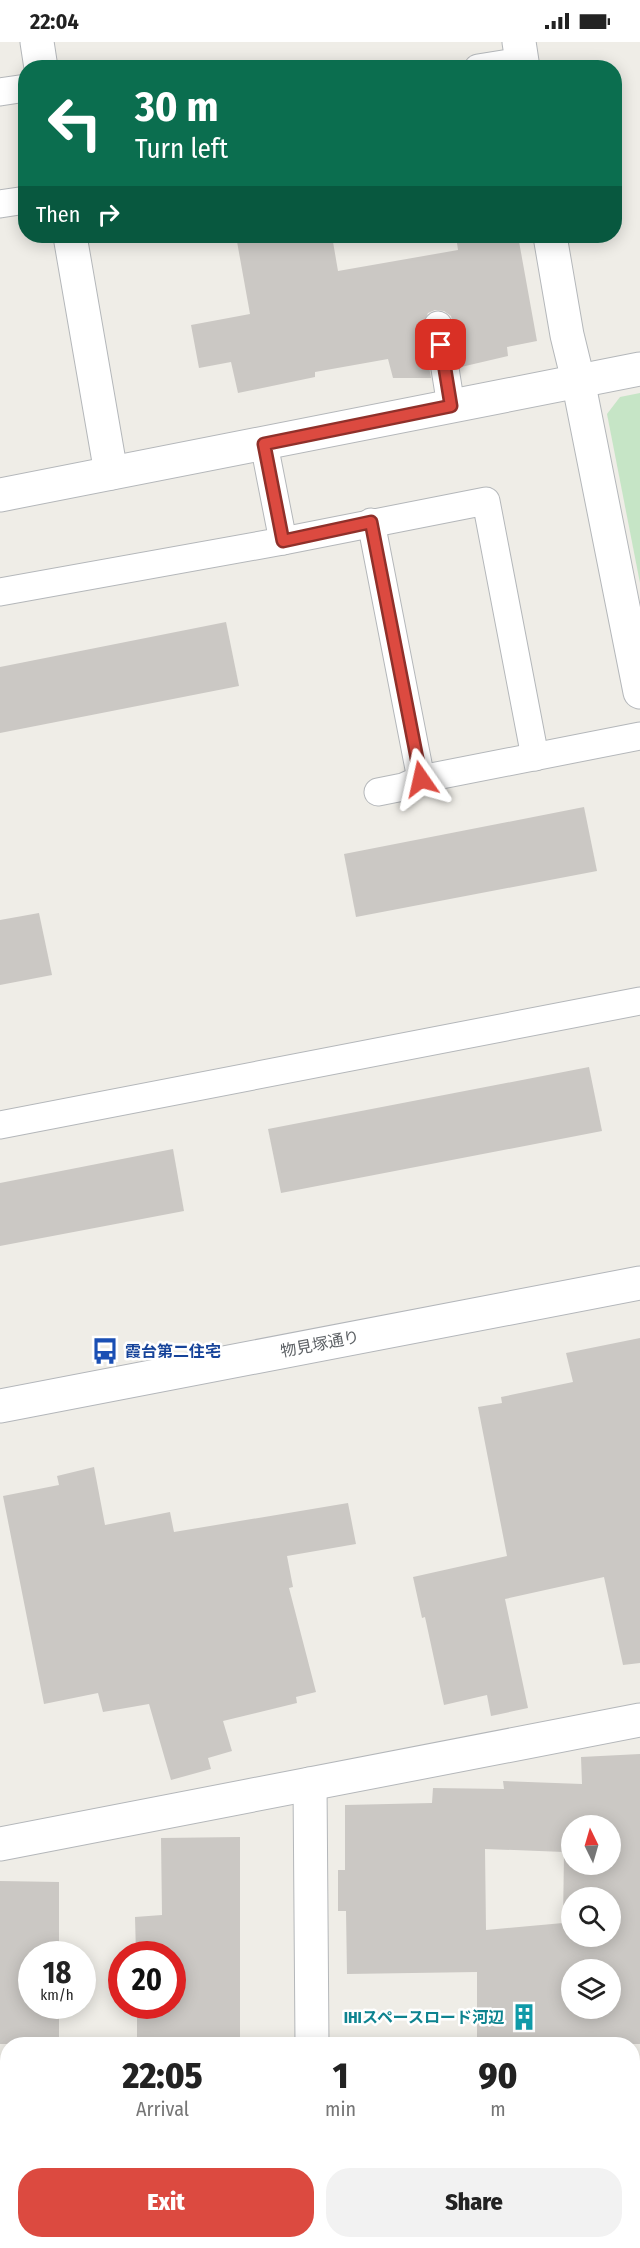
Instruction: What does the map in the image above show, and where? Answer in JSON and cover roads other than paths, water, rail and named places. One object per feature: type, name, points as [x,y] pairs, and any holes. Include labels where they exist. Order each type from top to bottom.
[{"type":"street","points":[[37,42],[40,60]]},
{"type":"street","points":[[71,243],[111,473]]},
{"type":"street","points":[[551,243],[567,336],[578,380],[640,692]]},
{"type":"street","points":[[0,495],[640,369]]},
{"type":"street","name":"物見塚通り","points":[[0,1406],[640,1283]]},
{"type":"street","points":[[0,1844],[640,1720]]},
{"type":"street","points":[[310,1784],[312,2037]]},
{"type":"lane","points":[[0,92],[18,89]]},
{"type":"lane","points":[[0,204],[18,201]]},
{"type":"lane","points":[[438,325],[451,406]]},
{"type":"lane","points":[[264,444],[283,541]]},
{"type":"lane","points":[[0,592],[283,541],[486,501],[535,757]]},
{"type":"lane","points":[[371,522],[421,779]]},
{"type":"lane","points":[[378,792],[403,787],[421,779],[640,736]]},
{"type":"lane","points":[[0,1125],[640,1001]]},
{"type":"place","name":"霞台第二住宅","points":[[105,1351]]},
{"type":"place","name":"IHIスペースロード河辺","points":[[524,2017]]}]
